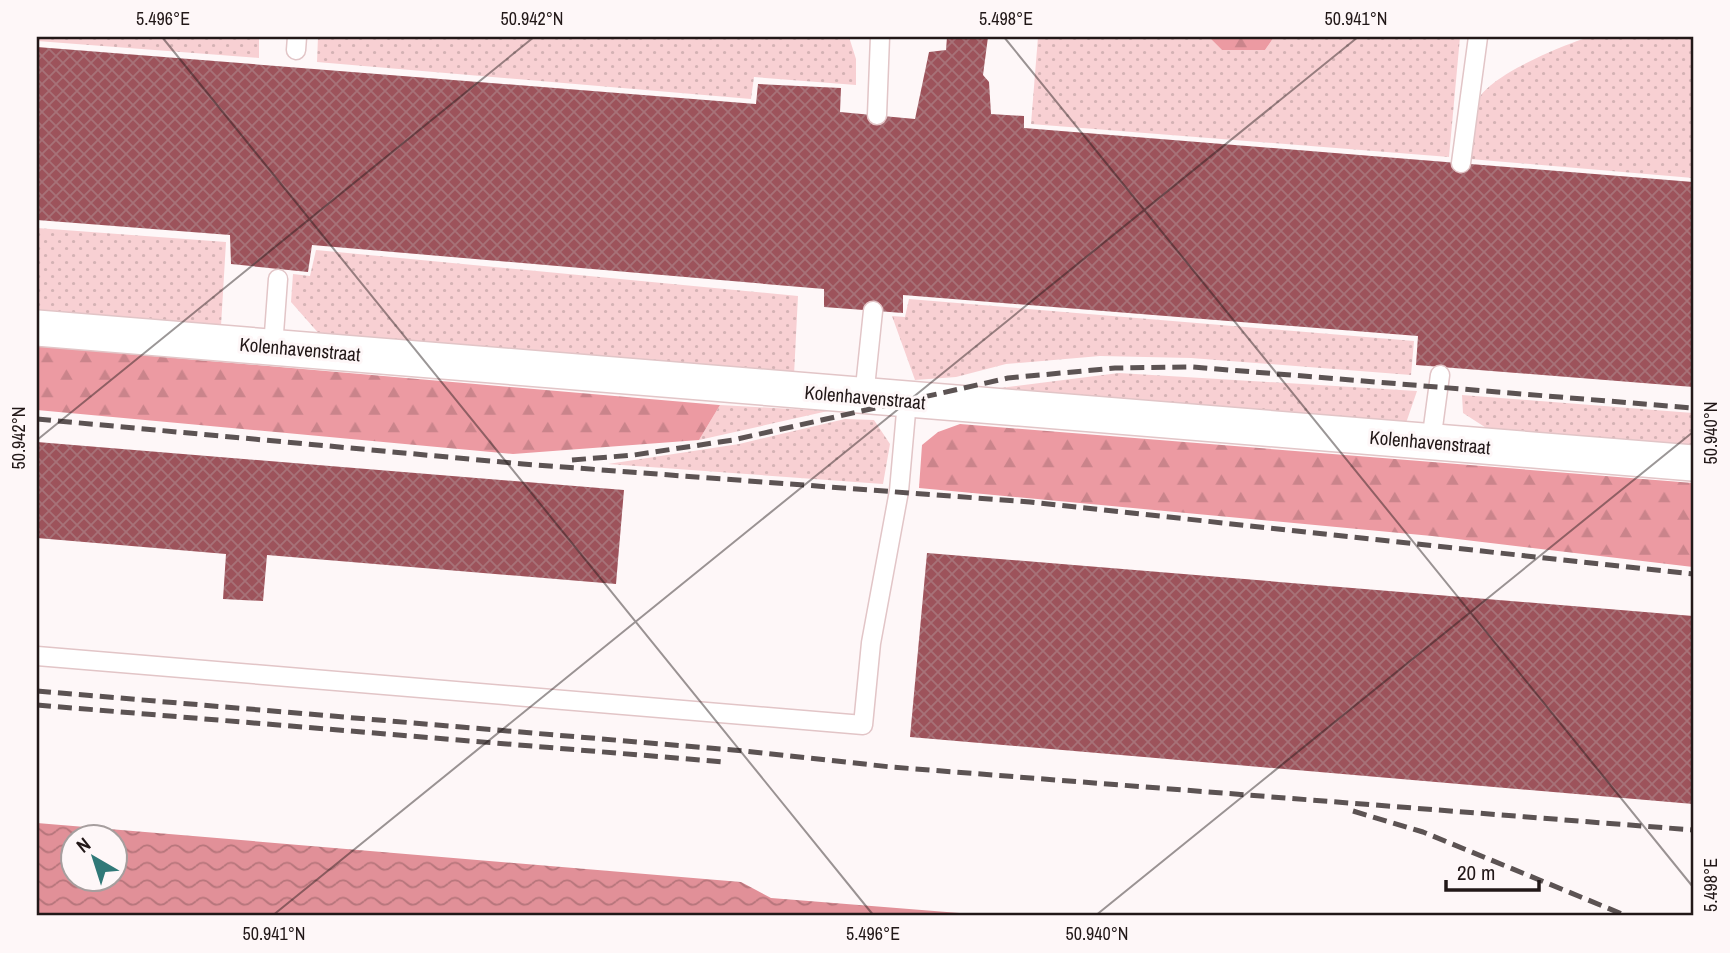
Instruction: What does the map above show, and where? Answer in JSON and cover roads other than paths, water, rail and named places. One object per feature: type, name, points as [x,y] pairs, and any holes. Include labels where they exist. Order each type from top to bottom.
[{"type":"street","name":"Kolenhavenstraat","points":[[37,328],[1693,463]]},
{"type":"lane","points":[[877,115],[880,37]]},
{"type":"lane","points":[[1461,163],[1478,37]]},
{"type":"lane","points":[[274,347],[278,279]]},
{"type":"lane","points":[[864,397],[873,311]]},
{"type":"lane","points":[[1432,442],[1440,375]]},
{"type":"lane","points":[[37,656],[863,725],[871,643],[899,491],[907,401]]},
{"type":"water","points":[[37,823],[60,825],[60,894],[130,894],[130,831],[741,882],[771,898],[997,916],[37,916]]},
{"type":"railway","points":[[572,460],[634,455],[733,440],[1008,378],[1115,368],[1193,367],[1693,408]]},
{"type":"railway","points":[[37,419],[523,464],[1030,502],[1693,574]]},
{"type":"railway","points":[[37,691],[744,751],[891,767],[1693,830]]},
{"type":"railway","points":[[37,705],[724,762]]},
{"type":"railway","points":[[1353,811],[1423,832],[1627,916]]}]
